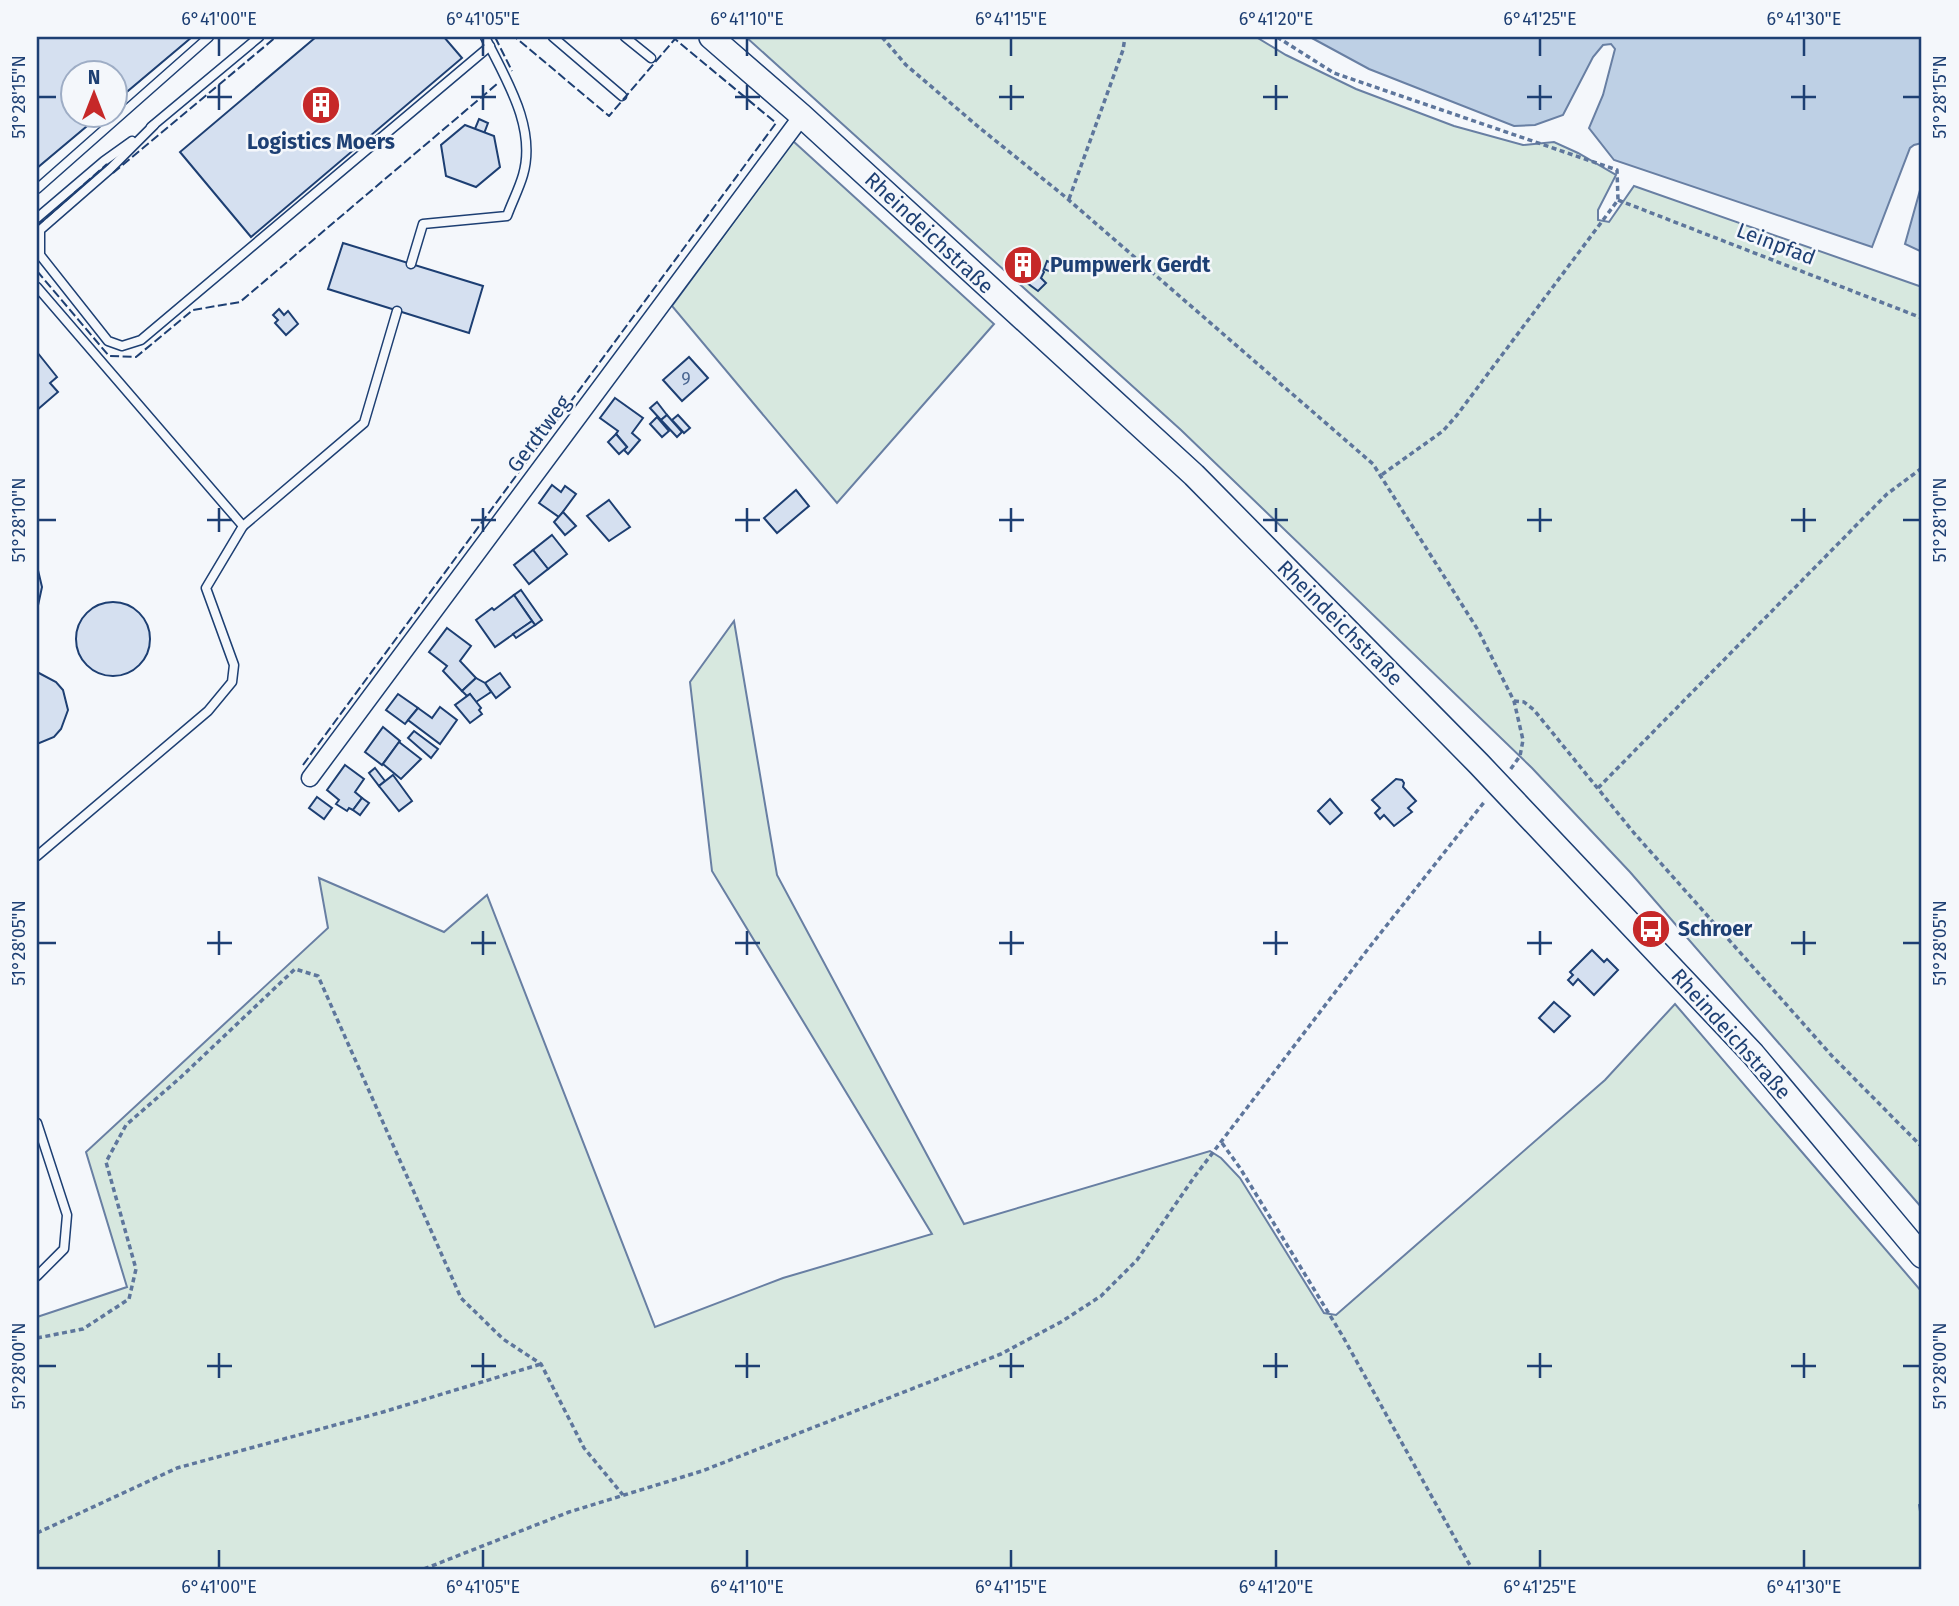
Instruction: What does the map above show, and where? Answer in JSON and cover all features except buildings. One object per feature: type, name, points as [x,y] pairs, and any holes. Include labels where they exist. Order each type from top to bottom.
[{"type":"main road","name":"Rheindeichstraße","points":[[711,37],[802,116],[1194,475],[1498,784],[1752,1054],[1922,1256]]},
{"type":"street","name":"Gerdtweg","points":[[310,778],[802,116]]},
{"type":"lane","points":[[37,189],[209,37]]},
{"type":"lane","points":[[37,218],[259,37]]},
{"type":"lane","points":[[411,264],[423,224],[507,216],[523,174],[527,152],[518,106],[485,37]]},
{"type":"lane","points":[[553,37],[622,96]]},
{"type":"lane","points":[[625,37],[651,58]]},
{"type":"lane","points":[[154,125],[110,169],[40,230],[40,255],[108,341],[122,346],[141,340],[490,46]]},
{"type":"lane","points":[[37,287],[243,526]]},
{"type":"lane","points":[[37,856],[208,711],[232,681],[234,665],[206,588],[243,526],[364,423],[397,311]]},
{"type":"lane","points":[[37,1123],[67,1215],[64,1249],[37,1276]]},
{"type":"path","points":[[881,37],[915,73],[1069,199],[1373,464],[1478,630],[1514,701],[1523,740],[1520,756]]},
{"type":"path","points":[[1069,199],[1124,50],[1125,37]]},
{"type":"path","points":[[1276,37],[1335,73],[1617,170],[1618,200],[1530,321],[1443,431],[1380,476]]},
{"type":"path","name":"Leinpfad","points":[[1618,200],[1922,318]]},
{"type":"path","points":[[1598,788],[1888,494],[1922,467]]},
{"type":"path","points":[[1514,701],[1524,702],[1534,709],[1634,833],[1832,1056],[1922,1147]]},
{"type":"path","points":[[424,1569],[569,1512],[702,1471],[1001,1354],[1061,1322],[1101,1296],[1137,1260],[1195,1176],[1498,784]]},
{"type":"path","points":[[37,1338],[83,1329],[129,1299],[136,1269],[106,1162],[126,1125],[295,969],[318,976],[461,1298],[503,1339],[541,1364],[584,1448],[623,1495]]},
{"type":"path","points":[[1222,1143],[1342,1335],[1472,1569]]},
{"type":"path","points":[[37,1533],[177,1468],[383,1412],[541,1364]]},
{"type":"shaded area","points":[[746,37],[1256,37],[1286,55],[1356,89],[1454,126],[1523,145],[1554,142],[1578,153],[1616,175],[1598,210],[1598,220],[1609,222],[1634,186],[1922,287],[1922,1208],[1630,872],[1532,768],[1181,430]]},
{"type":"shaded area","points":[[793,141],[994,324],[837,503],[672,306]]},
{"type":"shaded area","points":[[734,621],[777,875],[964,1224],[1210,1151],[1221,1158],[1240,1178],[1324,1313],[1336,1315],[1605,1080],[1675,1004],[1922,1292],[1922,1503],[1919,1505],[1922,1524],[1922,1569],[37,1569],[37,1317],[127,1287],[86,1152],[328,928],[319,878],[444,932],[487,895],[655,1327],[783,1278],[932,1234],[712,871],[690,682]]},
{"type":"water","points":[[1310,37],[1922,37],[1922,143],[1910,148],[1872,247],[1614,160],[1589,128],[1603,95],[1615,49],[1611,44],[1603,45],[1593,57],[1563,115],[1535,125],[1514,126],[1369,69]]},
{"type":"water","points":[[1922,183],[1922,252],[1905,244]]},
{"type":"fence","points":[[113,173],[276,37]]},
{"type":"fence","points":[[495,37],[512,71]]},
{"type":"fence","points":[[303,765],[776,123],[675,39],[609,116],[515,37]]},
{"type":"fence","points":[[37,271],[109,356],[136,357],[193,310],[240,302],[497,84]]},
{"type":"fence","points":[[37,226],[107,164]]},
{"type":"place","name":"Logistics Moers","points":[[321,105]]},
{"type":"place","name":"Pumpwerk Gerdt","points":[[1023,265]]},
{"type":"place","name":"Schroer","points":[[1651,929]]}]
